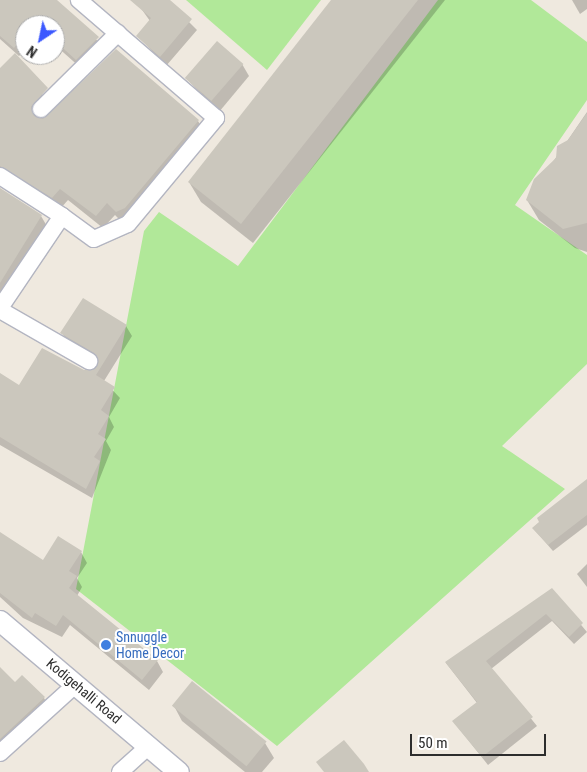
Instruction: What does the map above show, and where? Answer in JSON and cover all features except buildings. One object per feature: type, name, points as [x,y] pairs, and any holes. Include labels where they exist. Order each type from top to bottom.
[{"type":"street","points":[[0,176],[94,239],[128,224],[216,118],[79,0]]},
{"type":"street","points":[[41,109],[118,33]]},
{"type":"street","points":[[62,216],[0,309],[89,360]]},
{"type":"street","name":"Kodigehalli Road","points":[[0,623],[76,684],[179,772]]},
{"type":"street","points":[[0,753],[76,684]]},
{"type":"street","points":[[120,772],[149,746]]},
{"type":"green space","points":[[186,0],[321,0],[267,70]]},
{"type":"green space","points":[[438,0],[531,0],[587,42],[587,100],[515,205],[587,255],[587,364],[502,446],[565,489],[277,746],[76,589],[144,231],[159,212],[238,266]]},
{"type":"place","name":"Snnuggle Home Decor","points":[[106,645]]}]
